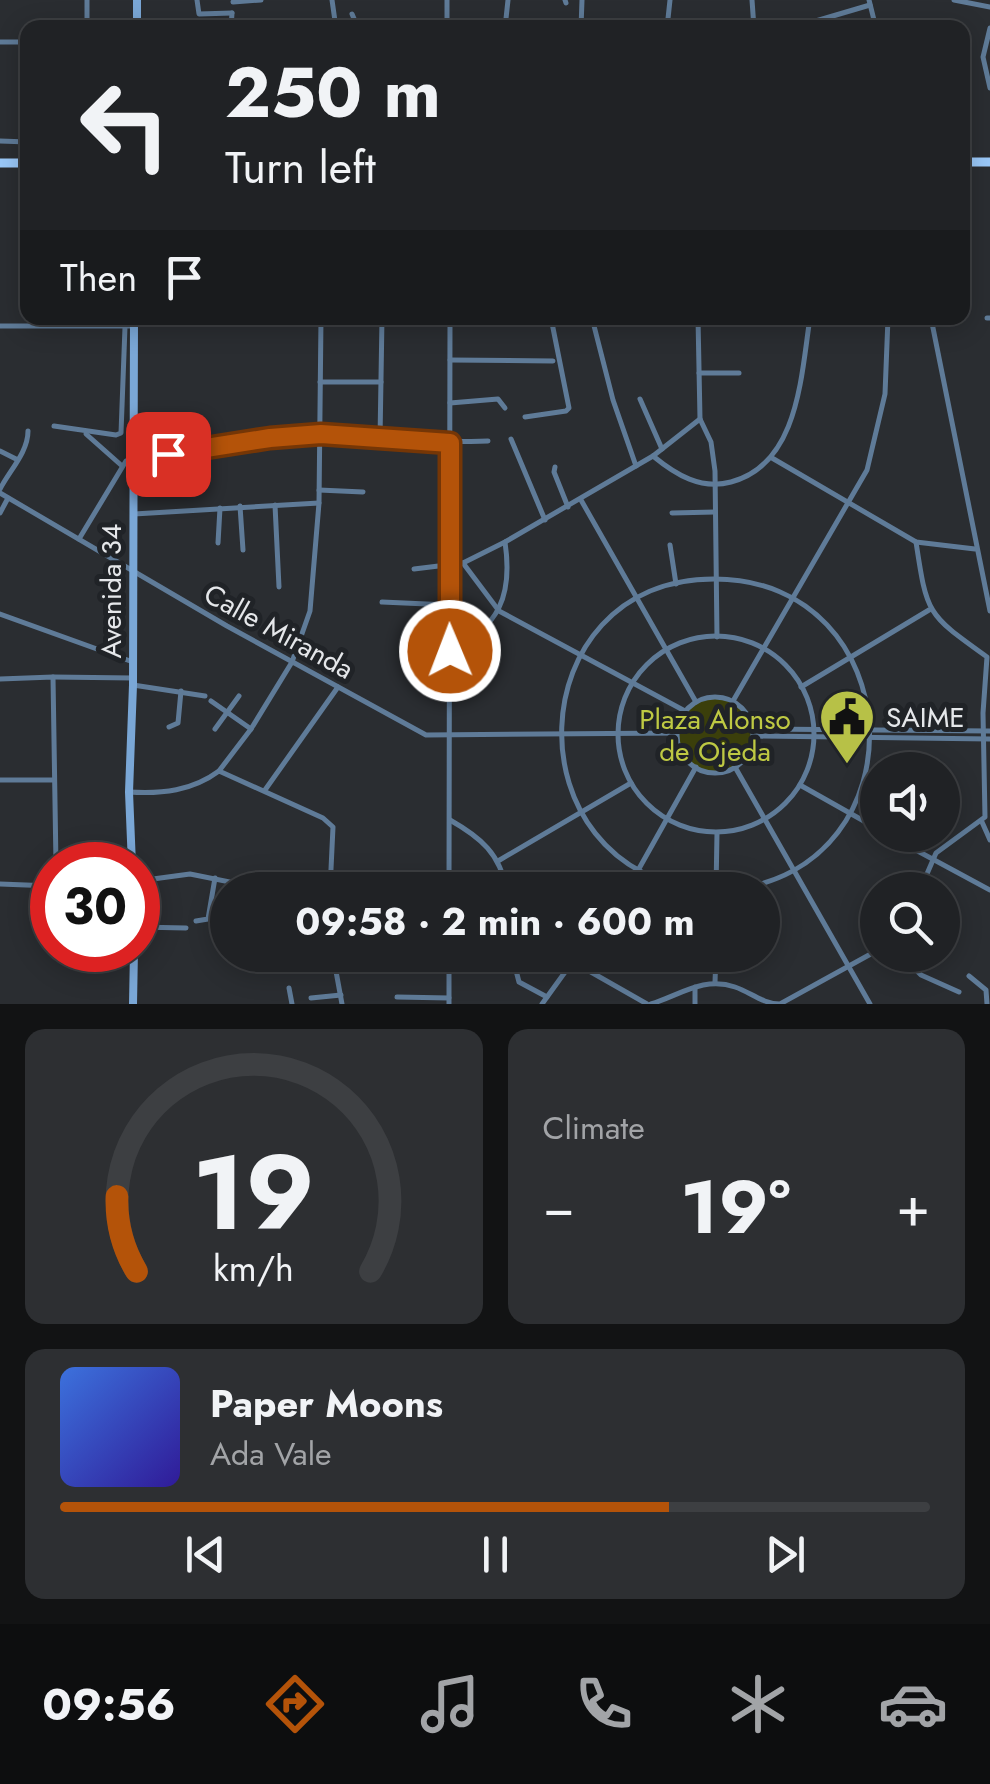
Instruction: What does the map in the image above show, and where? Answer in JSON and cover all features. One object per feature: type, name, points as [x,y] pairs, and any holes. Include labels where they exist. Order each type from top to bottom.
[{"type":"street","points":[[197,0],[199,14],[232,13]]},
{"type":"street","points":[[232,20],[233,1],[261,0]]},
{"type":"street","points":[[954,0],[990,7]]},
{"type":"street","points":[[816,20],[870,2]]},
{"type":"street","points":[[352,14],[355,20]]},
{"type":"street","points":[[990,28],[983,57],[990,88]]},
{"type":"street","points":[[0,326],[66,325]]},
{"type":"street","points":[[54,426],[121,433],[131,325]]},
{"type":"street","name":"Avenida 34","points":[[131,325],[131,842]]},
{"type":"street","points":[[129,792],[160,794],[205,780],[219,771],[251,729],[292,662],[310,612],[319,503],[321,325]]},
{"type":"street","points":[[380,439],[382,325]]},
{"type":"street","points":[[450,325],[450,872]]},
{"type":"street","points":[[525,417],[568,408],[552,325]]},
{"type":"street","points":[[594,325],[613,400],[636,466]]},
{"type":"street","points":[[698,325],[700,419],[711,442],[715,486],[717,637]]},
{"type":"street","points":[[653,456],[701,484],[715,486],[756,472],[772,458],[794,410],[809,325]]},
{"type":"street","points":[[733,702],[867,470],[884,394],[888,325]]},
{"type":"street","points":[[932,325],[990,610]]},
{"type":"street","points":[[450,360],[552,361]]},
{"type":"street","points":[[699,373],[739,373]]},
{"type":"street","points":[[320,382],[381,382]]},
{"type":"street","points":[[450,402],[498,399],[505,408]]},
{"type":"street","points":[[640,399],[662,449]]},
{"type":"street","points":[[414,569],[462,563],[505,542],[653,456],[700,419]]},
{"type":"street","points":[[0,491],[26,448],[28,431]]},
{"type":"street","points":[[84,432],[122,465]]},
{"type":"street","points":[[79,539],[122,465],[134,460],[270,438],[321,434],[488,442]]},
{"type":"street","points":[[510,439],[545,520]]},
{"type":"street","points":[[0,451],[16,459]]},
{"type":"street","points":[[772,458],[916,542],[975,549]]},
{"type":"street","points":[[555,467],[568,507]]},
{"type":"street","points":[[319,490],[364,492]]},
{"type":"street","name":"Calle Miranda","points":[[0,491],[292,662],[426,735],[677,733]]},
{"type":"street","points":[[0,513],[8,498]]},
{"type":"street","points":[[580,499],[696,702]]},
{"type":"street","points":[[134,514],[319,503]]},
{"type":"street","points":[[275,505],[279,587]]},
{"type":"street","points":[[240,506],[243,550]]},
{"type":"street","points":[[218,544],[220,508]]},
{"type":"street","points":[[672,513],[715,512]]},
{"type":"street","points":[[450,651],[478,633],[499,611],[507,582],[505,542]]},
{"type":"street","points":[[916,542],[929,610],[952,632],[988,656],[982,822],[990,840]]},
{"type":"street","points":[[670,545],[676,584]]},
{"type":"street","points":[[979,562],[990,561]]},
{"type":"street","points":[[462,563],[499,611],[685,711]]},
{"type":"street","points":[[644,872],[610,848],[580,812],[565,775],[560,735],[564,694],[580,656],[609,620],[638,600],[676,584],[714,579],[755,584],[792,600],[826,625],[850,657],[866,693],[872,734],[867,773],[850,814],[822,850],[780,876]]},
{"type":"street","points":[[382,602],[449,605]]},
{"type":"street","points":[[801,687],[929,610]]},
{"type":"street","points":[[0,614],[133,662]]},
{"type":"street","points":[[717,637],[741,640],[764,650],[785,666],[801,687],[810,708],[814,738],[809,765],[784,805],[764,820],[716,832],[668,820],[648,804],[622,764],[618,734],[620,713],[632,684],[647,664],[690,640],[717,637]]},
{"type":"street","points":[[0,678],[133,682],[181,691],[208,698],[251,729]]},
{"type":"street","points":[[53,678],[55,842]]},
{"type":"street","points":[[265,790],[338,687]]},
{"type":"street","points":[[169,727],[178,723],[181,691]]},
{"type":"street","points":[[215,729],[239,696]]},
{"type":"street","points":[[714,697],[733,702],[744,710],[753,733],[748,754],[735,767],[716,772],[696,768],[684,756],[677,733],[685,711],[696,702],[714,697]]},
{"type":"street","points":[[753,733],[813,729],[987,739]]},
{"type":"street","points":[[753,733],[814,738],[986,731]]},
{"type":"street","points":[[735,767],[870,1004]]},
{"type":"street","points":[[639,870],[696,768]]},
{"type":"street","points":[[219,771],[333,825],[331,872]]},
{"type":"street","points":[[0,780],[54,780]]},
{"type":"street","points":[[498,861],[631,782]]},
{"type":"street","points":[[800,784],[860,819]]},
{"type":"street","points":[[450,820],[474,833],[498,861],[501,872]]},
{"type":"street","points":[[927,872],[932,860],[951,840],[982,822]]},
{"type":"street","points":[[716,832],[716,872]]},
{"type":"street","points":[[918,852],[990,890]]},
{"type":"street","points":[[160,878],[190,874],[210,877]]},
{"type":"street","points":[[0,884],[30,885]]},
{"type":"street","points":[[196,921],[208,918],[210,907]]},
{"type":"street","points":[[160,927],[186,928]]},
{"type":"street","points":[[591,972],[649,1004],[694,986],[716,982],[780,1004],[860,960]]},
{"type":"street","points":[[133,1004],[134,972]]},
{"type":"street","points":[[336,972],[342,1004]]},
{"type":"street","points":[[398,997],[449,1001],[449,972]]},
{"type":"street","points":[[515,972],[517,980],[547,997]]},
{"type":"street","points":[[542,1004],[565,972]]},
{"type":"street","points":[[716,972],[716,982]]},
{"type":"street","points":[[918,972],[959,992]]},
{"type":"street","points":[[968,976],[986,990],[987,1004]]},
{"type":"street","points":[[694,986],[695,1004]]},
{"type":"street","points":[[289,988],[292,1004]]},
{"type":"street","points":[[311,998],[340,995]]},
{"type":"green space","name":"Plaza Alonso de Ojeda","points":[[715,697],[742,708],[753,735],[742,762],[715,773],[688,762],[677,735],[688,708]]},
{"type":"place","name":"SAIME","points":[[847,766]]},
{"type":"route","points":[[168,454],[321,434],[450,443],[450,651]]}]
